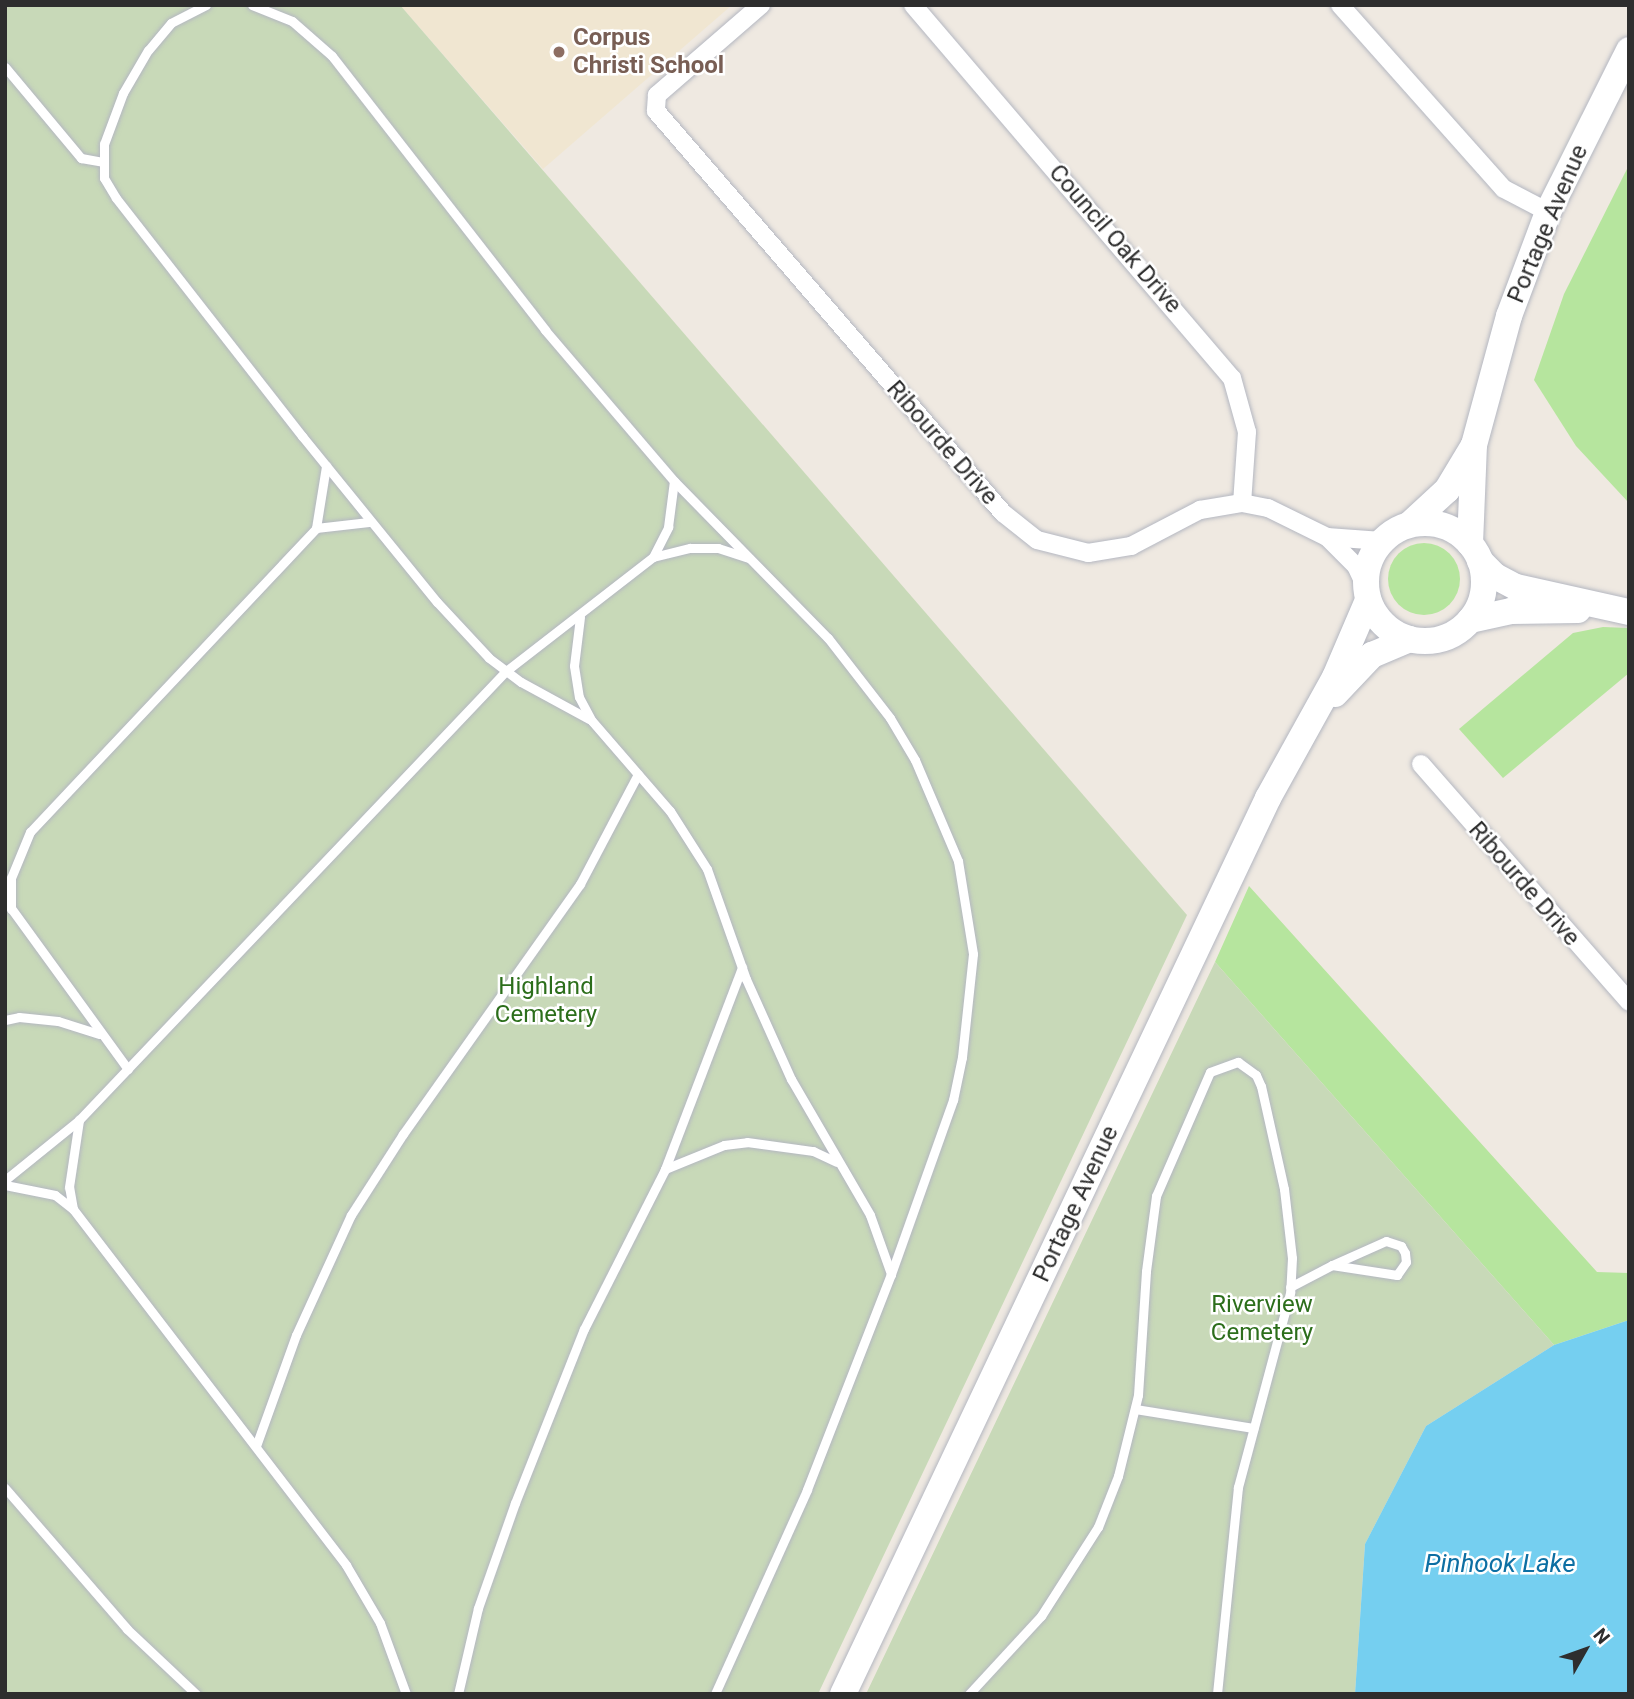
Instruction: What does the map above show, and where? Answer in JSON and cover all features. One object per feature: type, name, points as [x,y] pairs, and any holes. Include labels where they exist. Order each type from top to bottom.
[{"type":"main road","name":"Portage Avenue","points":[[1475,552],[1474,445],[1508,316],[1548,212],[1629,50]]},
{"type":"main road","name":"Portage Avenue","points":[[1410,524],[1447,490],[1474,445]]},
{"type":"main road","points":[[1600,608],[1511,611],[1470,620],[1443,638],[1410,639],[1392,631],[1366,592],[1382,541],[1410,524],[1443,525],[1475,552],[1495,576],[1516,587],[1600,608],[1629,612]]},
{"type":"main road","points":[[1470,620],[1483,592],[1475,552]]},
{"type":"main road","name":"Portage Avenue","points":[[843,1694],[1269,798],[1315,717],[1366,592]]},
{"type":"main road","name":"Portage Avenue","points":[[1315,717],[1373,655],[1410,639]]},
{"type":"street","name":"Ribourde Drive","points":[[761,5],[677,77],[654,104],[787,265],[1019,528],[1056,548],[1110,551],[1152,537],[1200,510],[1242,503],[1268,508],[1327,537],[1356,566],[1366,592]]},
{"type":"street","name":"Council Oak Drive","points":[[913,5],[1232,378],[1247,432],[1242,503]]},
{"type":"street","points":[[1340,5],[1504,189],[1548,212]]},
{"type":"street","name":"Ribourde Drive","points":[[1327,537],[1382,541]]},
{"type":"street","name":"Ribourde Drive","points":[[1421,764],[1629,1002]]},
{"type":"lane","points":[[206,5],[171,23],[148,50],[110,125],[103,162],[104,178],[116,198],[369,522],[455,621],[506,671],[592,721]]},
{"type":"lane","points":[[252,5],[292,21],[332,55],[545,330],[674,481],[828,638],[890,718],[937,804],[968,905],[973,954],[962,1057],[953,1100],[891,1274],[807,1490],[715,1694]]},
{"type":"lane","points":[[5,67],[81,158],[103,162]]},
{"type":"lane","points":[[11,909],[11,878],[30,832],[316,528],[326,466]]},
{"type":"lane","points":[[5,1182],[79,1120],[506,671],[580,617],[653,557],[668,527],[674,481]]},
{"type":"lane","points":[[316,528],[369,522]]},
{"type":"lane","points":[[653,557],[718,548],[749,558]]},
{"type":"lane","points":[[580,617],[574,666],[579,697],[592,721],[670,811],[707,869],[743,967],[791,1079],[870,1215],[891,1274]]},
{"type":"lane","points":[[256,1446],[296,1335],[351,1215],[402,1134],[580,884],[638,774]]},
{"type":"lane","points":[[5,900],[99,1034],[128,1069]]},
{"type":"lane","points":[[458,1694],[493,1563],[544,1429],[607,1278],[665,1169],[743,967]]},
{"type":"lane","points":[[5,1020],[19,1017],[58,1021],[99,1034]]},
{"type":"lane","points":[[969,1694],[1041,1615],[1086,1549],[1110,1498],[1135,1409],[1156,1196],[1210,1072],[1226,1062],[1248,1067],[1261,1086],[1288,1215],[1290,1287],[1238,1487],[1217,1694]]},
{"type":"lane","points":[[74,1209],[69,1186],[79,1120]]},
{"type":"lane","points":[[665,1169],[724,1145],[747,1142],[813,1151],[837,1162]]},
{"type":"lane","points":[[5,1182],[55,1195],[74,1209],[256,1446],[366,1597],[406,1694]]},
{"type":"lane","points":[[1290,1287],[1332,1265],[1386,1241],[1401,1246],[1406,1262],[1392,1276],[1332,1265]]},
{"type":"lane","points":[[1135,1409],[1253,1427]]},
{"type":"lane","points":[[5,1489],[127,1629],[196,1694]]},
{"type":"shaded area","name":"Corpus Christi School","points":[[400,5],[732,5],[543,169]]},
{"type":"green space","name":"Highland Cemetery","points":[[5,5],[400,5],[1187,915],[818,1694],[5,1694]]},
{"type":"green space","points":[[1629,165],[1629,503],[1576,446],[1534,380],[1564,294]]},
{"type":"green space","points":[[1424,543],[1444,549],[1454,559],[1460,579],[1454,599],[1444,609],[1424,615],[1404,609],[1394,599],[1388,579],[1394,559],[1404,549]]},
{"type":"green space","points":[[1603,627],[1629,628],[1629,673],[1503,778],[1459,729],[1573,633]]},
{"type":"green space","points":[[1249,886],[1597,1272],[1629,1273],[1629,1320],[1554,1345],[1215,962]]},
{"type":"green space","name":"Riverview Cemetery","points":[[1215,962],[1554,1345],[1426,1426],[1365,1544],[1355,1694],[866,1694]]},
{"type":"water","name":"Pinhook Lake","points":[[1629,1320],[1629,1694],[1355,1694],[1365,1544],[1426,1426],[1554,1345]]},
{"type":"place","name":"Corpus Christi School","points":[[559,52]]}]
